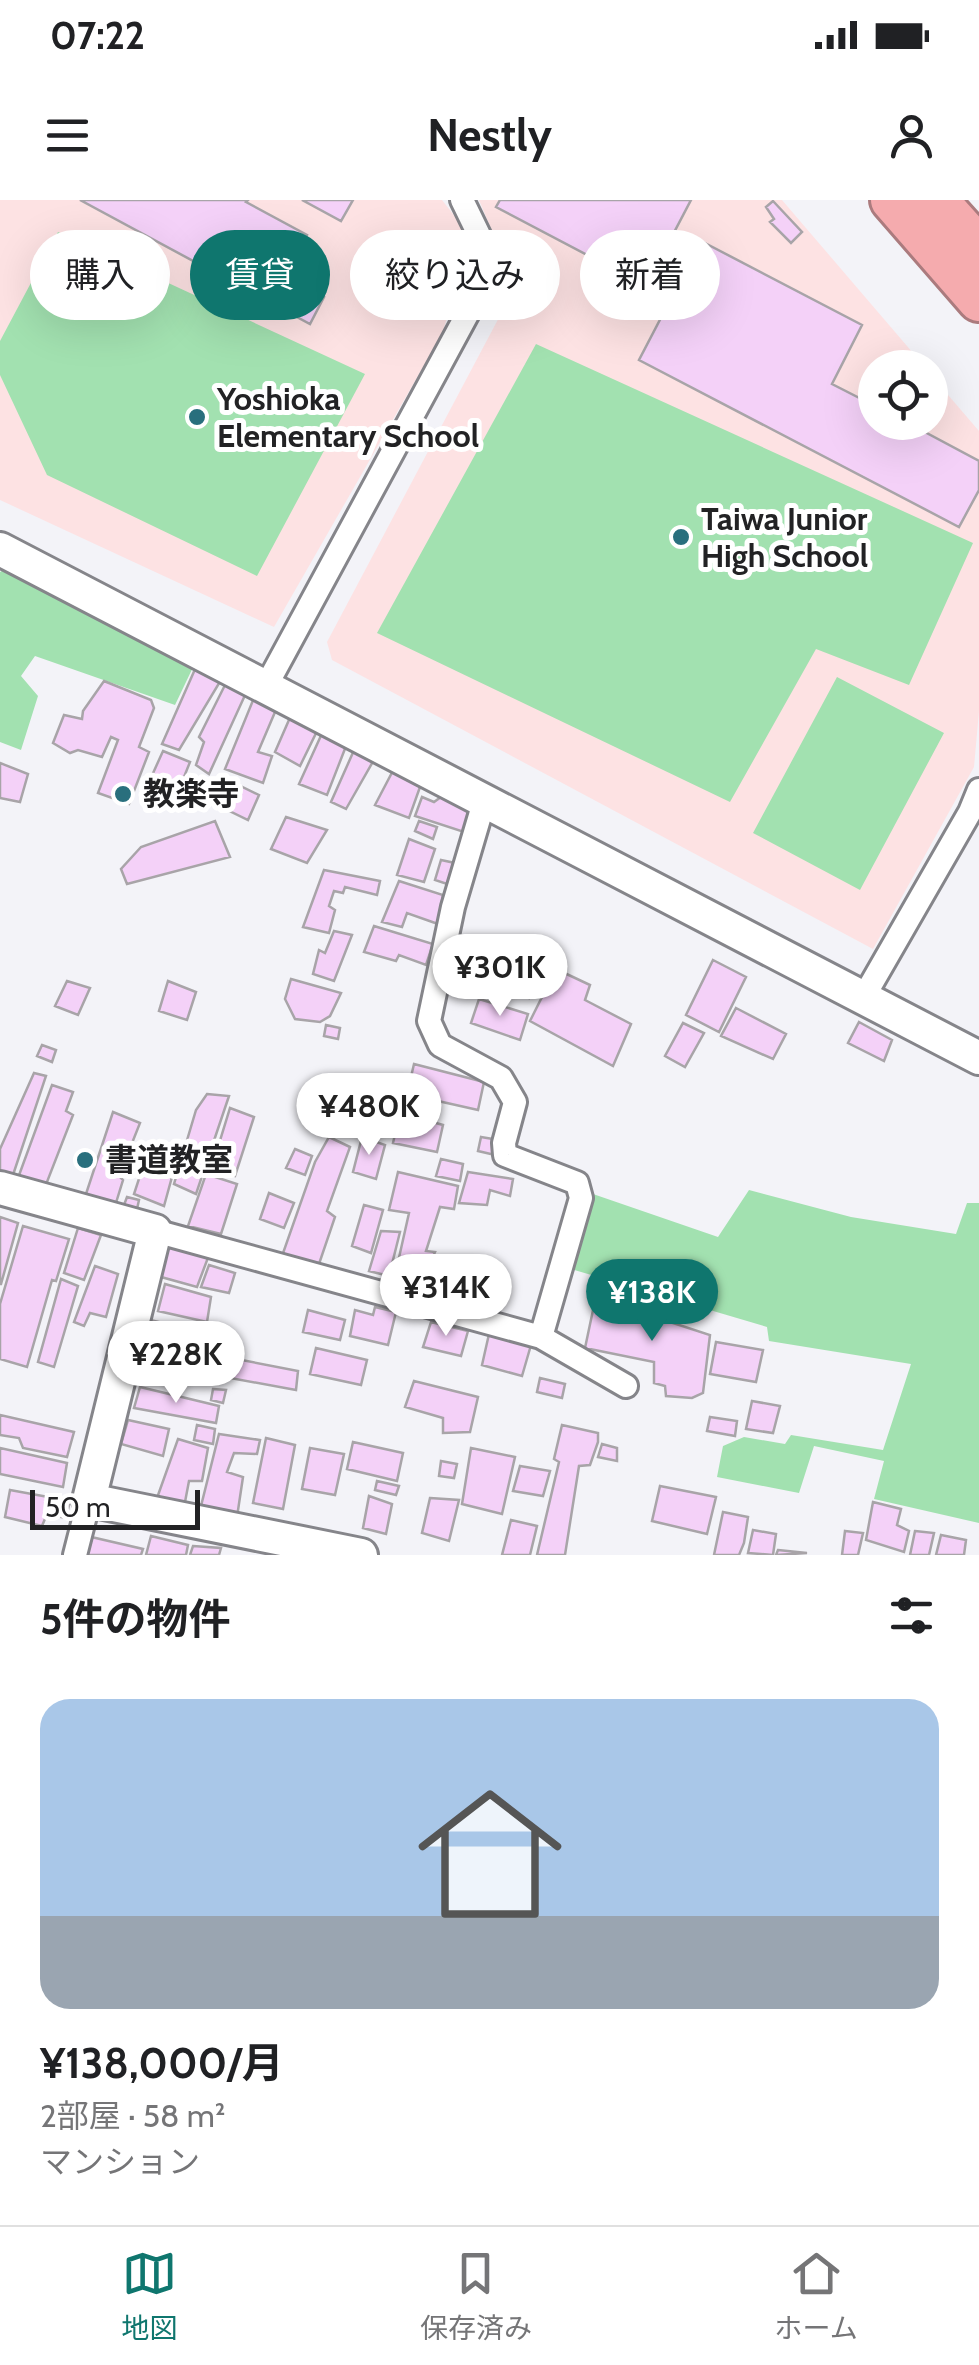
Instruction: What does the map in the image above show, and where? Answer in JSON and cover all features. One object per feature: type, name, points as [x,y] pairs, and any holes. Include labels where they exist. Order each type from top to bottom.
[{"type":"highway","points":[[892,200],[979,300]]},
{"type":"highway","points":[[936,200],[979,248]]},
{"type":"street","points":[[265,688],[476,298],[480,236],[462,200]]},
{"type":"street","points":[[0,549],[979,1058]]},
{"type":"street","points":[[862,1000],[979,790]]},
{"type":"street","points":[[484,802],[453,907],[429,1021],[440,1045],[501,1078],[516,1102],[504,1143],[505,1155],[577,1183],[581,1198],[541,1338]]},
{"type":"street","points":[[0,1188],[541,1338],[626,1386]]},
{"type":"street","points":[[75,1555],[155,1232]]},
{"type":"street","points":[[88,1500],[361,1555]]},
{"type":"shaded area","name":"Yoshioka Elementary School","points":[[0,200],[442,200],[460,223],[461,230],[350,230],[350,320],[446,320],[442,334],[274,627],[0,500]]},
{"type":"shaded area","name":"Taiwa Junior High School","points":[[479,200],[782,200],[910,350],[858,350],[858,440],[948,440],[948,395],[979,431],[979,711],[974,767],[873,949],[332,660],[327,642],[498,320],[560,320],[560,230],[492,230]]},
{"type":"green space","points":[[170,284],[190,293],[190,320],[248,320],[365,374],[257,576],[47,475],[0,375],[0,341],[30,285],[30,320],[170,320]]},
{"type":"green space","points":[[536,344],[973,543],[909,685],[816,649],[730,802],[377,633]]},
{"type":"green space","points":[[9,567],[196,661],[175,705],[35,656],[21,676],[38,696],[21,750],[0,742],[0,572]]},
{"type":"green space","points":[[837,677],[944,733],[860,890],[753,833]]},
{"type":"green space","points":[[749,1190],[851,1217],[956,1234],[967,1203],[979,1203],[979,1523],[874,1499],[884,1461],[814,1446],[799,1493],[717,1477],[723,1446],[744,1437],[785,1444],[791,1435],[883,1450],[911,1364],[769,1341],[767,1327],[571,1269],[593,1194],[718,1237]]},
{"type":"building","points":[[80,200],[248,200],[298,230],[190,230],[190,259],[170,249],[170,230],[136,230]]},
{"type":"building","points":[[302,200],[353,200],[341,221]]},
{"type":"building","points":[[500,200],[691,200],[675,230],[580,230],[580,251],[560,241],[560,230],[540,230],[496,207]]},
{"type":"building","points":[[773,201],[802,232],[791,243],[770,222],[774,219],[766,207]]},
{"type":"building","points":[[720,251],[862,325],[832,384],[858,397],[858,440],[940,440],[979,461],[979,490],[959,527],[639,360],[660,320],[720,320]]},
{"type":"building","points":[[196,667],[221,680],[179,750],[162,744]]},
{"type":"building","points":[[104,681],[151,700],[154,708],[139,747],[149,752],[129,804],[98,793],[118,740],[111,737],[102,757],[78,750],[70,753],[53,743],[64,715],[82,719],[83,711]]},
{"type":"building","points":[[225,685],[246,693],[209,774],[196,765],[204,742],[199,737]]},
{"type":"building","points":[[256,693],[278,705],[258,752],[272,756],[263,783],[225,769]]},
{"type":"building","points":[[292,713],[319,727],[300,766],[275,752]]},
{"type":"building","points":[[324,729],[348,741],[327,795],[299,784]]},
{"type":"building","points":[[355,748],[375,758],[346,809],[331,802]]},
{"type":"building","points":[[163,751],[190,762],[174,802],[145,791]]},
{"type":"building","points":[[0,763],[28,774],[20,802],[0,798]]},
{"type":"building","points":[[397,763],[411,768],[408,780],[420,787],[409,818],[375,805]]},
{"type":"building","points":[[222,777],[259,795],[248,820],[209,801]]},
{"type":"building","points":[[422,797],[434,802],[441,797],[472,808],[464,832],[415,816]]},
{"type":"building","points":[[286,817],[327,830],[307,863],[271,849]]},
{"type":"building","points":[[215,821],[230,857],[127,884],[121,869],[141,847]]},
{"type":"building","points":[[419,821],[437,827],[433,839],[415,831]]},
{"type":"building","points":[[409,839],[435,849],[424,882],[397,875]]},
{"type":"building","points":[[441,860],[455,863],[447,884],[435,880]]},
{"type":"building","points":[[324,870],[380,881],[377,895],[345,887],[343,893],[334,891],[329,906],[335,910],[329,933],[303,927]]},
{"type":"building","points":[[399,881],[443,895],[438,924],[407,913],[402,927],[382,922]]},
{"type":"building","points":[[374,926],[433,944],[426,965],[399,955],[396,961],[364,952]]},
{"type":"building","points":[[334,931],[352,935],[334,981],[313,974],[319,950],[325,953]]},
{"type":"building","points":[[462,936],[492,945],[478,987],[451,978]]},
{"type":"building","points":[[510,943],[524,947],[535,965],[534,971],[500,961],[501,952]]},
{"type":"building","points":[[713,960],[746,977],[719,1032],[686,1015]]},
{"type":"building","points":[[500,969],[536,981],[529,998],[492,987]]},
{"type":"building","points":[[556,969],[590,985],[585,1000],[631,1024],[613,1066],[530,1021]]},
{"type":"building","points":[[291,979],[341,993],[330,1016],[320,1022],[295,1019],[285,999]]},
{"type":"building","points":[[67,981],[90,988],[78,1015],[55,1006]]},
{"type":"building","points":[[168,981],[196,992],[187,1020],[159,1011]]},
{"type":"building","points":[[479,999],[528,1014],[520,1040],[471,1023]]},
{"type":"building","points":[[736,1008],[786,1034],[773,1059],[721,1036]]},
{"type":"building","points":[[859,1022],[892,1040],[884,1061],[848,1043]]},
{"type":"building","points":[[683,1023],[704,1033],[685,1067],[665,1056]]},
{"type":"building","points":[[326,1025],[340,1028],[338,1039],[324,1036]]},
{"type":"building","points":[[42,1045],[56,1050],[52,1062],[37,1056]]},
{"type":"building","points":[[414,1064],[484,1082],[478,1110],[407,1094]]},
{"type":"building","points":[[34,1073],[46,1076],[12,1178],[0,1173],[0,1149]]},
{"type":"building","points":[[52,1085],[73,1092],[66,1111],[73,1115],[47,1182],[41,1186],[18,1178]]},
{"type":"building","points":[[207,1094],[229,1096],[196,1194],[174,1184],[196,1110]]},
{"type":"building","points":[[230,1108],[254,1117],[235,1176],[211,1170]]},
{"type":"building","points":[[113,1112],[140,1123],[119,1176],[123,1180],[115,1206],[85,1197]]},
{"type":"building","points":[[400,1113],[443,1125],[437,1152],[393,1143]]},
{"type":"building","points":[[329,1137],[350,1147],[327,1211],[335,1217],[319,1264],[282,1256],[315,1162]]},
{"type":"building","points":[[362,1137],[385,1145],[376,1179],[353,1172]]},
{"type":"building","points":[[481,1137],[499,1140],[495,1155],[478,1151]]},
{"type":"building","points":[[151,1142],[178,1155],[164,1206],[134,1194]]},
{"type":"building","points":[[295,1149],[312,1156],[305,1175],[286,1168]]},
{"type":"building","points":[[441,1159],[463,1164],[460,1181],[436,1176]]},
{"type":"building","points":[[398,1172],[458,1186],[454,1209],[440,1207],[426,1251],[435,1252],[423,1278],[396,1271],[409,1213],[389,1210]]},
{"type":"building","points":[[468,1172],[513,1179],[510,1196],[490,1190],[487,1205],[459,1203]]},
{"type":"building","points":[[206,1174],[237,1184],[221,1234],[188,1226]]},
{"type":"building","points":[[269,1193],[294,1203],[284,1228],[260,1219]]},
{"type":"building","points":[[127,1197],[139,1200],[135,1218],[121,1213]]},
{"type":"building","points":[[364,1205],[383,1210],[371,1253],[352,1246]]},
{"type":"building","points":[[0,1217],[18,1223],[1,1284],[0,1284]]},
{"type":"building","points":[[23,1226],[69,1239],[56,1281],[52,1280],[27,1367],[0,1359],[0,1304]]},
{"type":"building","points":[[78,1228],[101,1235],[84,1280],[64,1273]]},
{"type":"building","points":[[381,1231],[400,1232],[389,1276],[369,1271]]},
{"type":"building","points":[[161,1246],[209,1255],[197,1287],[154,1275]]},
{"type":"building","points":[[209,1265],[235,1273],[229,1293],[201,1287]]},
{"type":"building","points":[[95,1266],[118,1274],[106,1317],[90,1313],[84,1326],[74,1322]]},
{"type":"building","points":[[462,1267],[477,1273],[474,1283],[458,1277]]},
{"type":"building","points":[[61,1279],[78,1286],[54,1367],[38,1362]]},
{"type":"building","points":[[165,1284],[211,1297],[207,1322],[158,1311]]},
{"type":"building","points":[[596,1296],[669,1311],[670,1322],[710,1335],[703,1393],[692,1398],[666,1396],[665,1386],[654,1383],[654,1362],[585,1348]]},
{"type":"building","points":[[375,1307],[396,1312],[388,1345],[350,1336],[355,1310],[373,1315]]},
{"type":"building","points":[[308,1310],[345,1320],[340,1340],[303,1332]]},
{"type":"building","points":[[142,1318],[221,1337],[215,1362],[135,1341]]},
{"type":"building","points":[[431,1322],[468,1331],[461,1356],[423,1347]]},
{"type":"building","points":[[489,1334],[531,1345],[522,1376],[482,1365]]},
{"type":"building","points":[[716,1342],[763,1350],[756,1382],[710,1374]]},
{"type":"building","points":[[316,1348],[367,1360],[361,1385],[310,1374]]},
{"type":"building","points":[[134,1354],[189,1365],[185,1386],[128,1371]]},
{"type":"building","points":[[221,1356],[298,1371],[296,1390],[214,1375],[214,1365]]},
{"type":"building","points":[[540,1378],[565,1384],[562,1398],[537,1392]]},
{"type":"building","points":[[414,1381],[478,1397],[470,1432],[443,1433],[443,1418],[405,1407]]},
{"type":"building","points":[[140,1387],[219,1406],[216,1423],[134,1408]]},
{"type":"building","points":[[213,1389],[226,1390],[223,1403],[211,1400]]},
{"type":"building","points":[[752,1401],[780,1406],[773,1433],[746,1429]]},
{"type":"building","points":[[0,1415],[74,1432],[67,1457],[23,1448],[19,1438],[0,1435]]},
{"type":"building","points":[[710,1417],[737,1421],[735,1436],[707,1431]]},
{"type":"building","points":[[128,1420],[169,1429],[163,1456],[121,1444]]},
{"type":"building","points":[[197,1425],[215,1429],[213,1444],[194,1440]]},
{"type":"building","points":[[562,1425],[598,1433],[598,1442],[590,1465],[579,1466],[565,1555],[537,1555],[559,1462],[554,1459]]},
{"type":"building","points":[[219,1434],[260,1440],[257,1454],[234,1453],[227,1472],[243,1477],[237,1517],[200,1510]]},
{"type":"building","points":[[266,1438],[295,1445],[283,1509],[253,1503]]},
{"type":"building","points":[[178,1439],[208,1448],[202,1481],[189,1481],[185,1502],[157,1498]]},
{"type":"building","points":[[353,1442],[403,1453],[397,1481],[347,1469]]},
{"type":"building","points":[[602,1444],[617,1448],[617,1461],[598,1457]]},
{"type":"building","points":[[0,1448],[67,1463],[63,1487],[0,1474]]},
{"type":"building","points":[[310,1448],[344,1454],[335,1495],[302,1489]]},
{"type":"building","points":[[471,1448],[515,1457],[502,1514],[462,1504]]},
{"type":"building","points":[[441,1461],[457,1464],[454,1478],[439,1476]]},
{"type":"building","points":[[520,1466],[550,1471],[543,1496],[513,1491]]},
{"type":"building","points":[[377,1481],[399,1486],[396,1495],[375,1490]]},
{"type":"building","points":[[660,1486],[716,1497],[707,1534],[652,1521]]},
{"type":"building","points":[[10,1490],[70,1501],[66,1518],[47,1514],[42,1526],[5,1517]]},
{"type":"building","points":[[369,1496],[392,1504],[386,1534],[363,1528]]},
{"type":"building","points":[[430,1498],[459,1500],[449,1541],[422,1533]]},
{"type":"building","points":[[873,1502],[901,1509],[897,1525],[909,1531],[904,1552],[866,1540]]},
{"type":"building","points":[[723,1512],[748,1517],[739,1555],[714,1555]]},
{"type":"building","points":[[511,1520],[537,1526],[530,1555],[502,1555]]},
{"type":"building","points":[[753,1530],[776,1534],[773,1555],[748,1553]]},
{"type":"building","points":[[845,1531],[863,1533],[858,1555],[842,1555]]},
{"type":"building","points":[[915,1531],[934,1533],[929,1555],[910,1555]]},
{"type":"building","points":[[941,1535],[966,1540],[964,1555],[936,1555]]},
{"type":"building","points":[[87,1536],[143,1549],[141,1555],[82,1555]]},
{"type":"building","points":[[151,1536],[188,1545],[186,1555],[146,1555]]},
{"type":"building","points":[[193,1546],[221,1548],[219,1555],[190,1555]]},
{"type":"building","points":[[778,1550],[807,1553],[776,1555]]},
{"type":"place","name":"Yoshioka Elementary School","points":[[197,417]]},
{"type":"place","name":"Taiwa Junior High School","points":[[681,537]]},
{"type":"place","name":"教楽寺","points":[[123,794]]},
{"type":"place","name":"書道教室","points":[[85,1160]]}]
